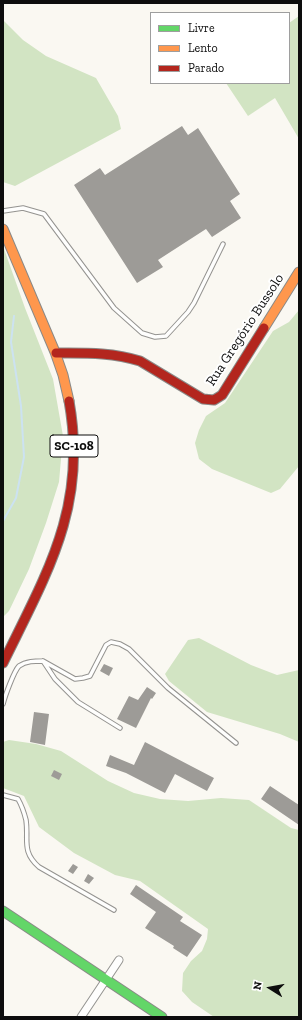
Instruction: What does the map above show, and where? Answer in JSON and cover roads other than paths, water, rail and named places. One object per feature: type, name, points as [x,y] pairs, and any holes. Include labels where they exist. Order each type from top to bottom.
[{"type":"street","name":"SC-108","points":[[3,229],[56,353],[63,375],[73,430],[75,462],[73,491],[64,527],[52,559],[3,663]]},
{"type":"street","name":"Rua Gregório Bussolo","points":[[56,353],[107,354],[128,357],[140,361],[203,400],[214,400],[222,396],[299,272]]},
{"type":"street","points":[[3,911],[162,1017]]},
{"type":"street","points":[[81,1017],[119,960]]},
{"type":"lane","points":[[3,211],[23,208],[44,214],[114,308],[142,333],[155,337],[166,336],[188,312],[194,303],[222,244]]},
{"type":"lane","points":[[3,704],[6,692],[18,667],[30,661],[43,661],[75,679],[83,678],[90,676],[106,645],[111,642],[120,644],[129,649],[168,688],[236,743]]},
{"type":"lane","points":[[43,661],[55,679],[78,702],[120,728]]},
{"type":"lane","points":[[3,795],[18,799],[23,809],[26,821],[26,846],[31,860],[39,867],[114,910]]},
{"type":"waterway","points":[[3,521],[16,498],[24,457],[21,406],[11,342],[14,316]]}]
